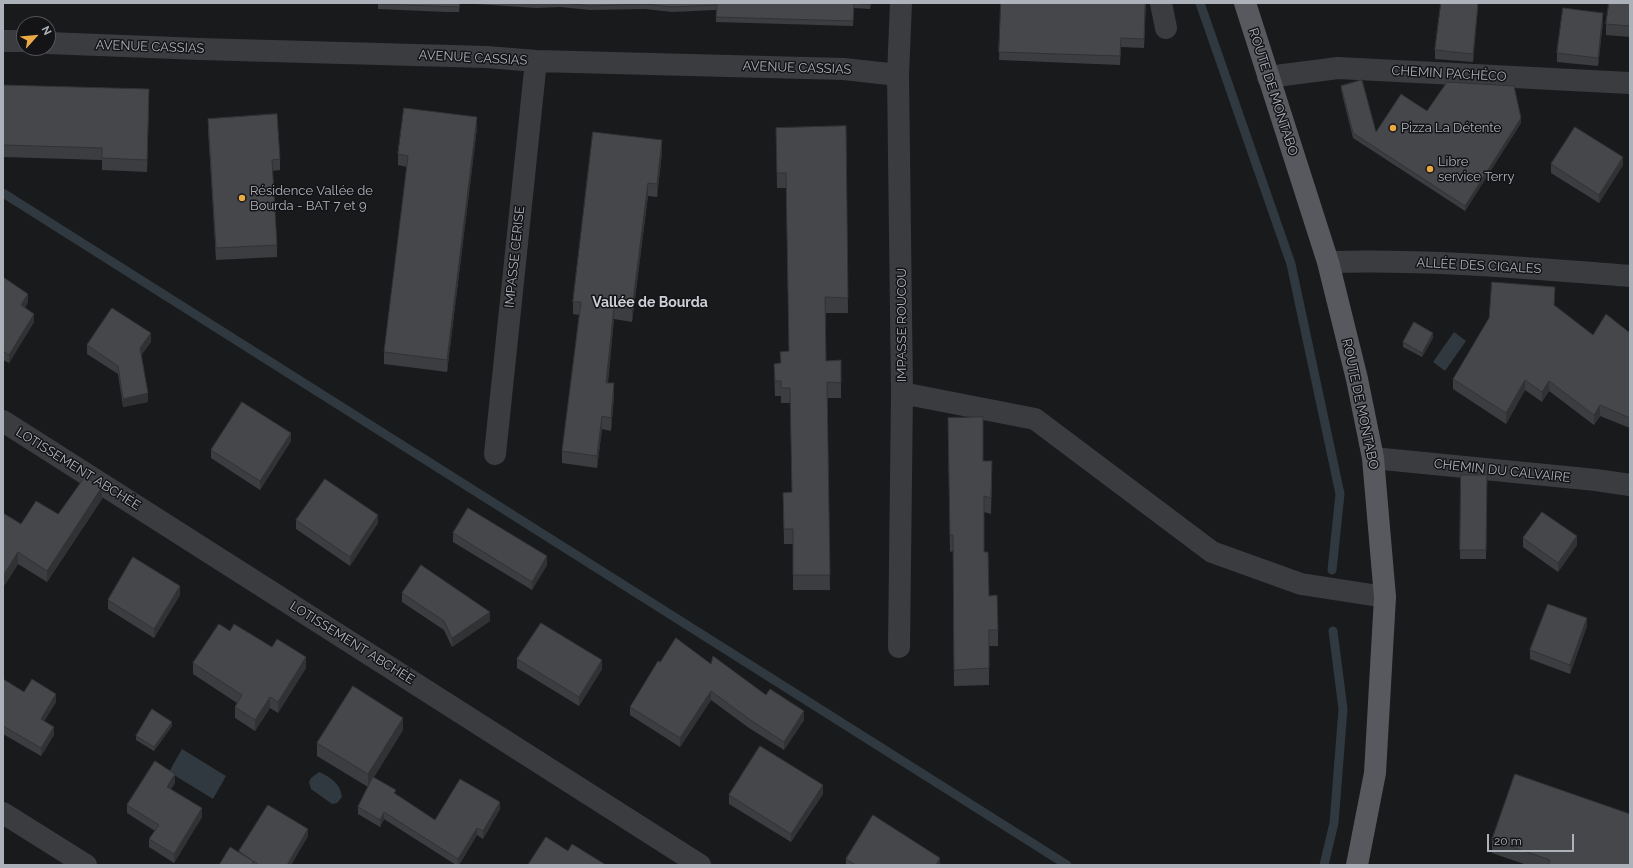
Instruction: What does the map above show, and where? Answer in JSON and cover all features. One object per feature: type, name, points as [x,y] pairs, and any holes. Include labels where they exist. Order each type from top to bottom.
[{"type":"main road","name":"ROUTE DE MONTABO","points":[[1245,3],[1328,262],[1357,379],[1373,458],[1385,596],[1375,773],[1357,865]]},
{"type":"street","name":"IMPASSE ROUCOU","points":[[899,647],[902,393],[898,75],[901,3]]},
{"type":"street","points":[[1161,3],[1166,28]]},
{"type":"street","points":[[3,41],[16,42]]},
{"type":"street","name":"AVENUE CASSIAS","points":[[56,42],[200,49],[487,57],[536,61],[836,68],[898,75]]},
{"type":"street","name":"IMPASSE CERISE","points":[[495,454],[536,61]]},
{"type":"street","name":"CHEMIN PACHÉCO","points":[[1268,77],[1338,68],[1630,84]]},
{"type":"street","name":"ALLÉE DES CIGALES","points":[[1328,262],[1366,261],[1452,263],[1630,276]]},
{"type":"street","points":[[902,393],[1035,419],[1212,552],[1301,584],[1385,596]]},
{"type":"street","name":"LOTISSEMENT ABCHÉE","points":[[3,421],[700,865]]},
{"type":"street","name":"CHEMIN DU CALVAIRE","points":[[1373,458],[1596,480],[1630,485]]},
{"type":"street","points":[[3,813],[86,865]]},
{"type":"shaded area","points":[[1454,332],[1466,341],[1445,371],[1433,362]]},
{"type":"shaded area","points":[[182,749],[226,776],[213,799],[169,772]]},
{"type":"shaded area","points":[[319,772],[331,779],[340,789],[342,797],[337,803],[332,804],[311,789],[309,782],[311,778]]},
{"type":"building","points":[[378,3],[460,3],[459,7]]},
{"type":"building","points":[[566,3],[854,3],[853,21],[716,17],[717,5],[672,7],[645,4],[590,6]]},
{"type":"building","points":[[854,3],[870,3],[870,5]]},
{"type":"building","points":[[1001,3],[1145,3],[1144,39],[1121,38],[1120,56],[999,52]]},
{"type":"building","points":[[1441,3],[1478,3],[1473,54],[1435,50]]},
{"type":"building","points":[[1609,3],[1630,3],[1630,26],[1606,24]]},
{"type":"building","points":[[1563,8],[1603,13],[1598,58],[1557,53]]},
{"type":"building","points":[[1362,80],[1376,132],[1401,94],[1427,111],[1447,82],[1514,86],[1521,118],[1465,206],[1353,133],[1341,86]]},
{"type":"building","points":[[3,85],[149,89],[147,160],[102,158],[102,148],[3,145]]},
{"type":"building","points":[[404,108],[477,117],[447,360],[384,352],[408,156],[398,154]]},
{"type":"building","name":"Résidence Vallée de Bourda - BAT 7 et 9","points":[[277,114],[280,159],[272,160],[277,245],[216,248],[208,119]]},
{"type":"building","points":[[846,126],[848,298],[825,297],[826,361],[841,360],[841,383],[827,382],[830,575],[793,575],[793,529],[784,529],[783,493],[792,492],[790,388],[781,388],[781,381],[775,381],[774,364],[781,363],[780,352],[789,351],[786,173],[777,173],[776,128]]},
{"type":"building","points":[[1575,127],[1623,157],[1599,195],[1551,164]]},
{"type":"building","points":[[593,132],[662,140],[657,184],[648,183],[632,309],[614,307],[606,383],[614,383],[611,418],[602,416],[597,456],[562,451],[581,302],[573,302]]},
{"type":"building","points":[[3,277],[28,294],[21,305],[34,314],[9,355],[3,351]]},
{"type":"building","points":[[1492,282],[1555,287],[1554,305],[1593,335],[1606,314],[1630,333],[1630,418],[1600,405],[1594,415],[1549,381],[1542,392],[1525,380],[1506,413],[1453,379],[1489,318]]},
{"type":"building","points":[[112,308],[151,333],[140,348],[148,393],[123,399],[118,366],[87,345]]},
{"type":"building","points":[[1414,322],[1433,333],[1422,353],[1403,342]]},
{"type":"building","points":[[242,402],[291,433],[260,481],[211,450]]},
{"type":"building","points":[[983,417],[983,461],[992,461],[991,498],[984,496],[984,552],[988,552],[989,596],[997,595],[998,630],[989,630],[989,668],[954,670],[953,535],[950,535],[948,418]]},
{"type":"building","points":[[1461,475],[1487,475],[1486,550],[1460,550]]},
{"type":"building","points":[[85,477],[102,487],[47,571],[18,552],[3,574],[3,513],[21,524],[36,501],[58,514]]},
{"type":"building","points":[[325,479],[378,515],[350,557],[296,520]]},
{"type":"building","points":[[468,508],[547,556],[532,582],[453,533]]},
{"type":"building","points":[[1542,512],[1577,536],[1558,563],[1523,538]]},
{"type":"building","points":[[133,557],[180,586],[154,629],[108,600]]},
{"type":"building","points":[[421,565],[490,612],[452,638],[444,621],[402,593]]},
{"type":"building","points":[[1548,604],[1587,618],[1570,665],[1530,650]]},
{"type":"building","points":[[541,623],[602,660],[579,697],[517,659]]},
{"type":"building","points":[[219,624],[230,631],[234,624],[272,647],[277,639],[306,657],[278,702],[270,697],[255,720],[235,707],[242,695],[193,663]]},
{"type":"building","points":[[676,638],[711,664],[713,656],[766,695],[770,689],[804,711],[784,742],[711,691],[680,738],[630,707],[658,661],[660,662]]},
{"type":"building","points":[[3,679],[24,692],[32,679],[56,694],[41,719],[54,727],[41,748],[3,726]]},
{"type":"building","points":[[353,686],[403,718],[368,774],[317,743]]},
{"type":"building","points":[[152,709],[172,722],[154,747],[136,736]]},
{"type":"building","points":[[760,746],[823,785],[791,834],[729,795]]},
{"type":"building","points":[[155,761],[175,774],[167,787],[202,808],[174,854],[149,839],[159,825],[127,805]]},
{"type":"building","points":[[1515,774],[1630,814],[1630,865],[1548,865],[1550,860],[1492,840]]},
{"type":"building","points":[[373,777],[396,790],[394,793],[435,820],[460,779],[500,802],[483,831],[477,828],[458,859],[384,812],[380,820],[358,807]]},
{"type":"building","points":[[268,805],[308,829],[287,865],[259,865],[254,861],[251,865],[219,865],[230,847],[253,861],[239,851]]},
{"type":"building","points":[[873,815],[940,858],[936,865],[856,865],[846,859]]},
{"type":"building","points":[[546,837],[568,851],[572,844],[606,865],[528,865]]},
{"type":"waterway","points":[[1200,3],[1291,264],[1340,494],[1332,570]]},
{"type":"waterway","points":[[3,193],[1067,865]]},
{"type":"waterway","points":[[1324,865],[1334,823],[1343,709],[1333,631]]},
{"type":"place","name":"Pizza La Détente","points":[[1393,128]]},
{"type":"place","name":"Libre service Terry","points":[[1430,169]]},
{"type":"place","name":"Résidence Vallée de Bourda - BAT 7 et 9","points":[[242,198]]},
{"type":"district","name":"Vallée de Bourda","points":[[650,303]]}]
